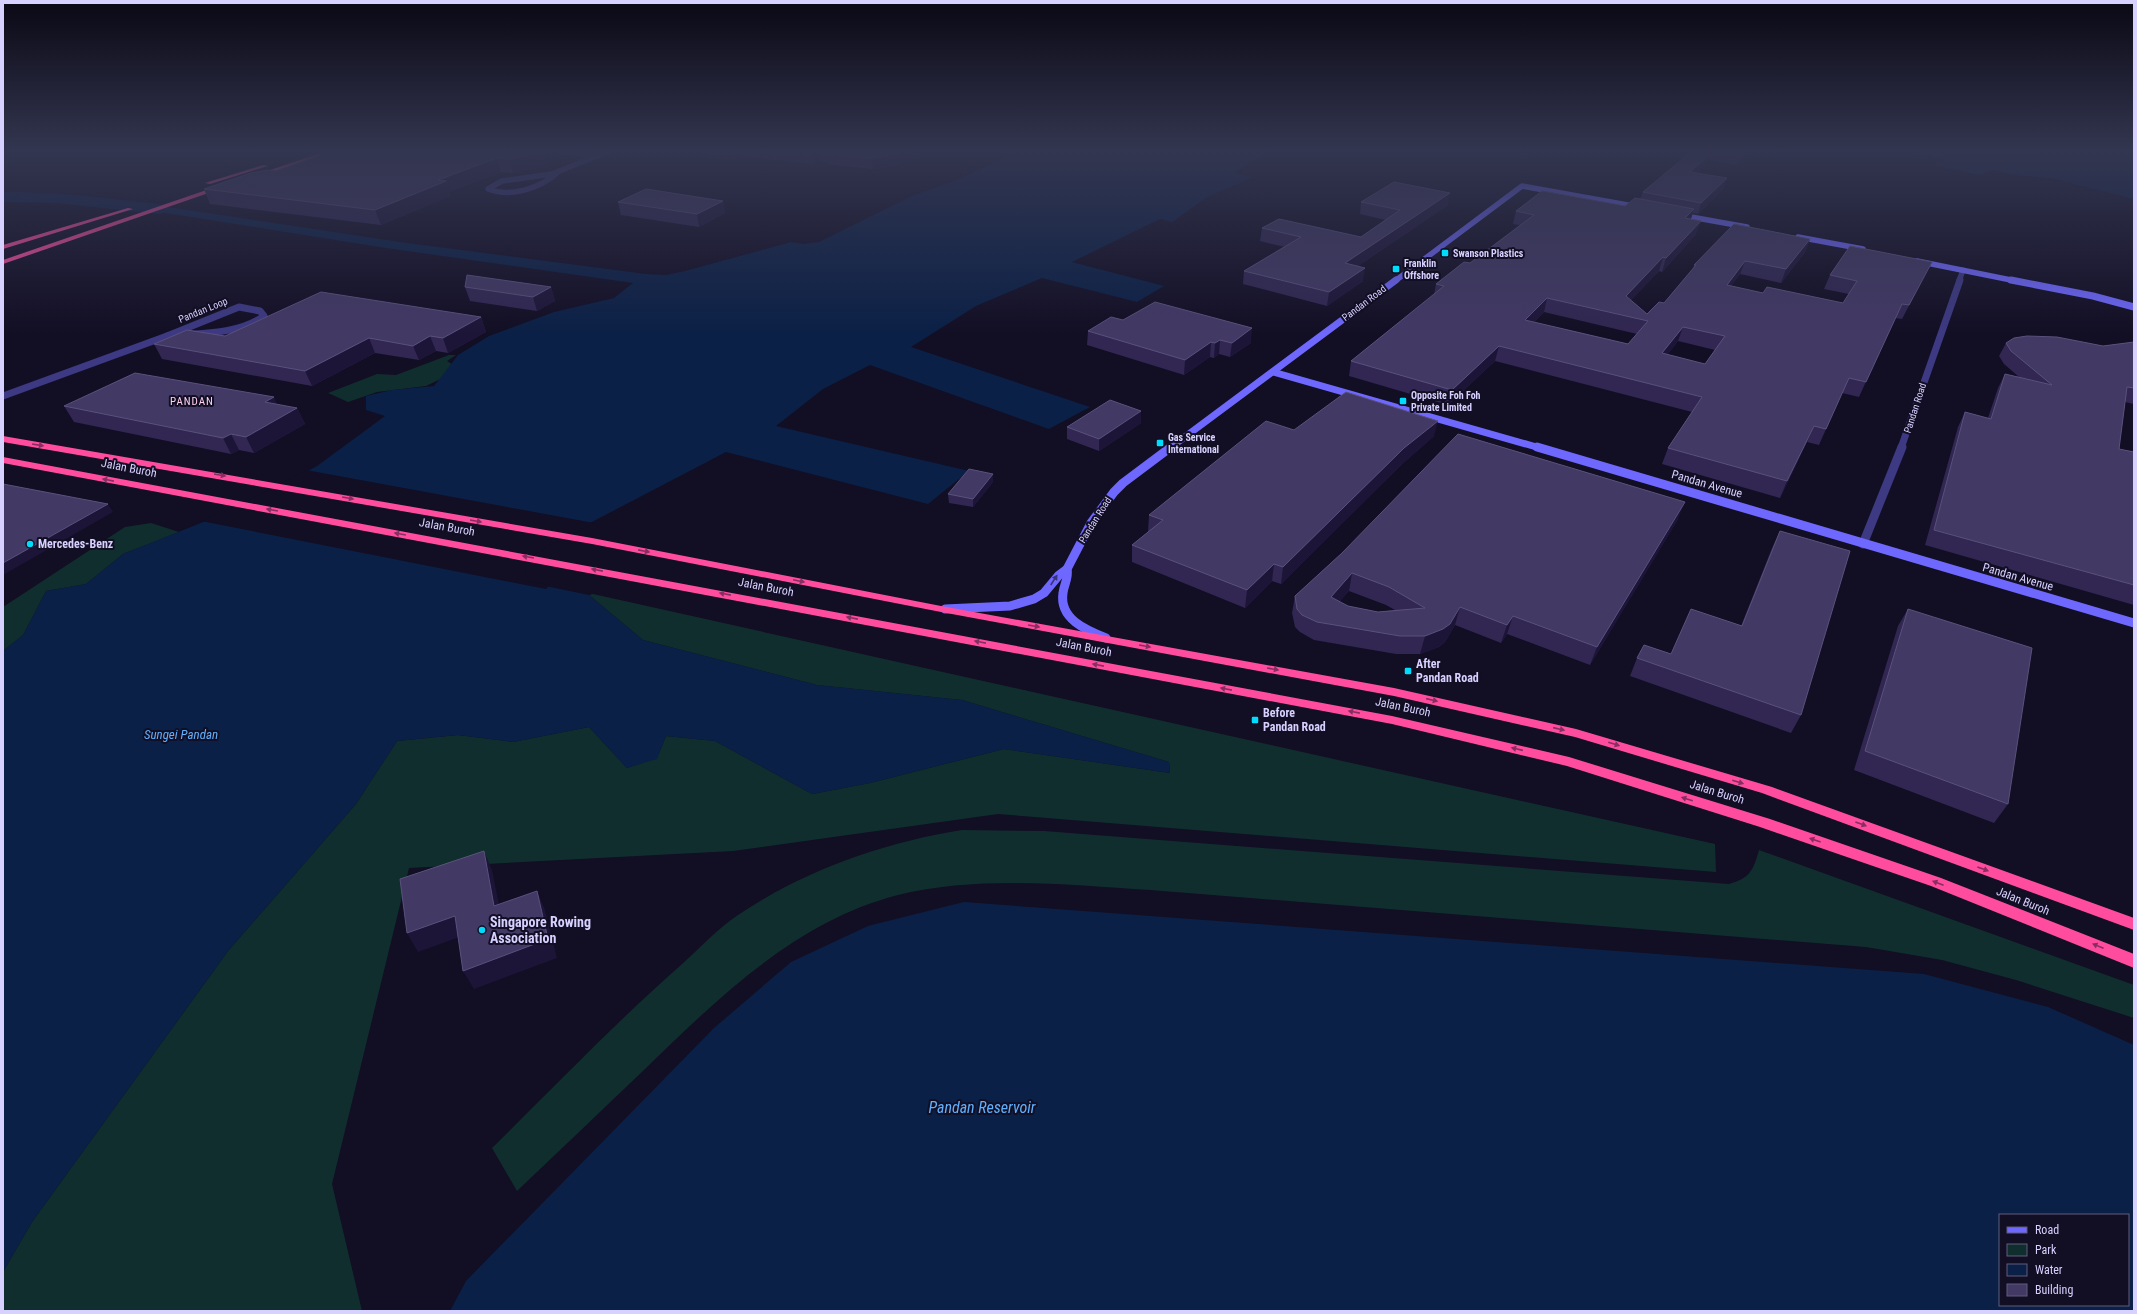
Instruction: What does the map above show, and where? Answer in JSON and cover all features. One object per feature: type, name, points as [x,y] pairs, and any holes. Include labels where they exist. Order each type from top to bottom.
[{"type":"highway","points":[[3,251],[117,212]]},
{"type":"highway","points":[[3,262],[145,212]]},
{"type":"highway","points":[[3,248],[110,215]]},
{"type":"highway","points":[[3,257],[92,228],[119,221]]},
{"type":"highway","name":"Jalan Buroh","points":[[3,439],[182,468],[592,541],[940,609],[1394,692],[1576,733],[1766,790],[2134,924]]},
{"type":"highway","name":"Jalan Buroh","points":[[3,460],[566,564],[1392,720],[1569,762],[1765,823],[1936,882],[2134,961]]},
{"type":"street","name":"Pandan Road","points":[[940,609],[994,608],[1028,600],[1044,593],[1057,575],[1067,569],[1093,520],[1110,494],[1123,482],[1487,212]]},
{"type":"street","points":[[1673,214],[1752,228]]},
{"type":"street","points":[[1792,236],[1868,250]]},
{"type":"street","points":[[1912,260],[2093,296],[2134,307]]},
{"type":"street","name":"Pandan Road","points":[[1863,544],[1907,434],[1963,270]]},
{"type":"street","name":"Pandan Loop","points":[[3,396],[167,336],[239,307],[260,311],[264,316],[254,323],[235,328],[167,336]]},
{"type":"street","name":"Pandan Avenue","points":[[1273,372],[1700,494],[1863,544],[2134,623]]},
{"type":"street","name":"Pandan Road","points":[[1067,569],[1069,577],[1062,598],[1065,611],[1082,627],[1107,639]]},
{"type":"green space","points":[[449,355],[456,355],[447,361],[456,367],[453,373],[426,386],[377,392],[348,402],[328,393],[377,374],[396,375]]},
{"type":"green space","points":[[151,523],[179,532],[123,554],[86,584],[46,591],[23,635],[3,651],[3,607],[125,527]]},
{"type":"green space","points":[[593,594],[1715,844],[1716,872],[998,814],[733,851],[409,868],[332,1184],[362,1311],[3,1311],[3,1272],[32,1222],[228,951],[356,804],[397,741],[458,735],[513,742],[589,727],[627,768],[657,758],[666,736],[715,741],[812,794],[870,783],[1004,749],[1170,773],[1169,762],[962,700],[817,685],[643,640],[589,595]]},
{"type":"green space","points":[[962,830],[1044,831],[1729,884],[1742,879],[1750,873],[1759,850],[2134,985],[2134,1018],[2016,980],[1942,960],[1866,947],[1150,890],[1024,883],[960,885],[898,895],[861,907],[826,923],[792,943],[760,966],[700,1016],[517,1191],[492,1148],[609,1032],[723,926],[764,899],[817,872],[845,860],[903,842]]},
{"type":"water","name":"Sungei Pandan","points":[[161,212],[203,212],[400,242],[646,274],[666,275],[791,242],[803,244],[819,242],[879,212],[1186,212],[1172,222],[1160,219],[1072,262],[1164,286],[1137,302],[1042,278],[976,306],[911,347],[1090,407],[1049,429],[870,365],[823,389],[776,426],[969,471],[928,504],[726,452],[521,559],[526,582],[589,595],[643,640],[817,685],[962,700],[1169,762],[1170,773],[1004,749],[870,783],[812,794],[715,741],[666,736],[657,759],[627,768],[589,727],[513,742],[458,735],[397,741],[356,804],[228,951],[32,1222],[3,1272],[3,651],[23,635],[46,591],[86,584],[123,554],[241,507],[317,466],[385,416],[366,410],[366,396],[392,390],[434,386],[458,355],[489,336],[554,312],[614,298],[633,283],[386,248]]},
{"type":"water","name":"Pandan Reservoir","points":[[964,902],[1924,974],[2048,1007],[2134,1045],[2134,1311],[450,1311],[466,1281],[714,1028],[791,962],[868,926]]},
{"type":"pier","points":[[306,470],[594,523],[523,560],[528,581],[550,585],[546,589],[201,521],[240,505]]},
{"type":"building","points":[[686,212],[700,212],[697,214]]},
{"type":"building","points":[[1397,212],[1421,212],[1345,263],[1365,268],[1329,292],[1244,271],[1301,237],[1262,228],[1279,219],[1361,237]]},
{"type":"building","points":[[1522,212],[1691,212],[1685,218],[1701,221],[1666,258],[1663,257],[1626,296],[1647,314],[1659,302],[1664,303],[1696,265],[1694,265],[1734,224],[1810,239],[1786,269],[1745,261],[1727,285],[1763,293],[1767,287],[1843,303],[1857,281],[1830,275],[1850,246],[1932,262],[1909,305],[1902,304],[1866,382],[1849,378],[1826,429],[1814,426],[1787,481],[1668,448],[1702,397],[1499,346],[1452,390],[1351,361],[1444,286],[1436,284],[1464,262],[1470,263],[1534,215]],"holes":[[[1547,298],[1648,321],[1628,344],[1525,320]],[[1683,327],[1725,336],[1705,364],[1662,353]]]},
{"type":"building","points":[[467,275],[551,287],[533,297],[465,287]]},
{"type":"building","points":[[321,292],[481,317],[443,338],[430,336],[413,346],[369,338],[305,371],[154,344],[187,330],[225,336]]},
{"type":"building","points":[[1155,302],[1252,328],[1232,343],[1220,340],[1215,343],[1211,342],[1185,360],[1088,331],[1111,317],[1123,320]]},
{"type":"building","points":[[2027,336],[2057,337],[2103,346],[2134,342],[2134,388],[2127,387],[2119,449],[2134,452],[2134,585],[1934,530],[1965,412],[1991,419],[2005,374],[2052,385],[2011,351],[2006,343],[2014,338]]},
{"type":"building","points":[[135,373],[274,397],[265,402],[297,408],[246,437],[231,434],[223,438],[64,406]]},
{"type":"building","points":[[1346,392],[1438,421],[1404,448],[1283,567],[1274,564],[1247,590],[1132,545],[1163,520],[1149,515],[1266,421],[1294,430]]},
{"type":"building","points":[[1110,400],[1141,411],[1099,439],[1067,427]]},
{"type":"building","points":[[1458,434],[1685,502],[1597,647],[1513,616],[1507,625],[1460,607],[1450,624],[1443,629],[1425,636],[1400,636],[1317,622],[1302,615],[1297,609],[1295,596],[1342,553]],"holes":[[[1352,573],[1389,587],[1425,608],[1378,612],[1348,606],[1331,597]]]},
{"type":"building","points":[[969,469],[993,474],[973,499],[948,494]]},
{"type":"building","name":"Mercedes-Benz","points":[[3,484],[108,504],[3,563]]},
{"type":"building","points":[[1780,531],[1850,551],[1801,715],[1637,658],[1644,645],[1671,654],[1691,609],[1742,626]]},
{"type":"building","points":[[1908,609],[2032,648],[2008,804],[1865,751]]},
{"type":"building","name":"Singapore Rowing Association","points":[[484,851],[494,906],[537,891],[548,939],[463,971],[455,916],[407,933],[400,879]]},
{"type":"place","name":"Swanson Plastics","points":[[1445,253]]},
{"type":"place","name":"Franklin Offshore","points":[[1396,269]]},
{"type":"place","name":"Opposite Foh Foh Private Limited","points":[[1403,401]]},
{"type":"place","name":"Gas Service International","points":[[1160,443]]},
{"type":"place","name":"Mercedes-Benz","points":[[30,544]]},
{"type":"place","name":"After Pandan Road","points":[[1408,671]]},
{"type":"place","name":"Before Pandan Road","points":[[1255,720]]},
{"type":"place","name":"Singapore Rowing Association","points":[[482,930]]},
{"type":"district","name":"PANDAN","points":[[192,401]]}]
